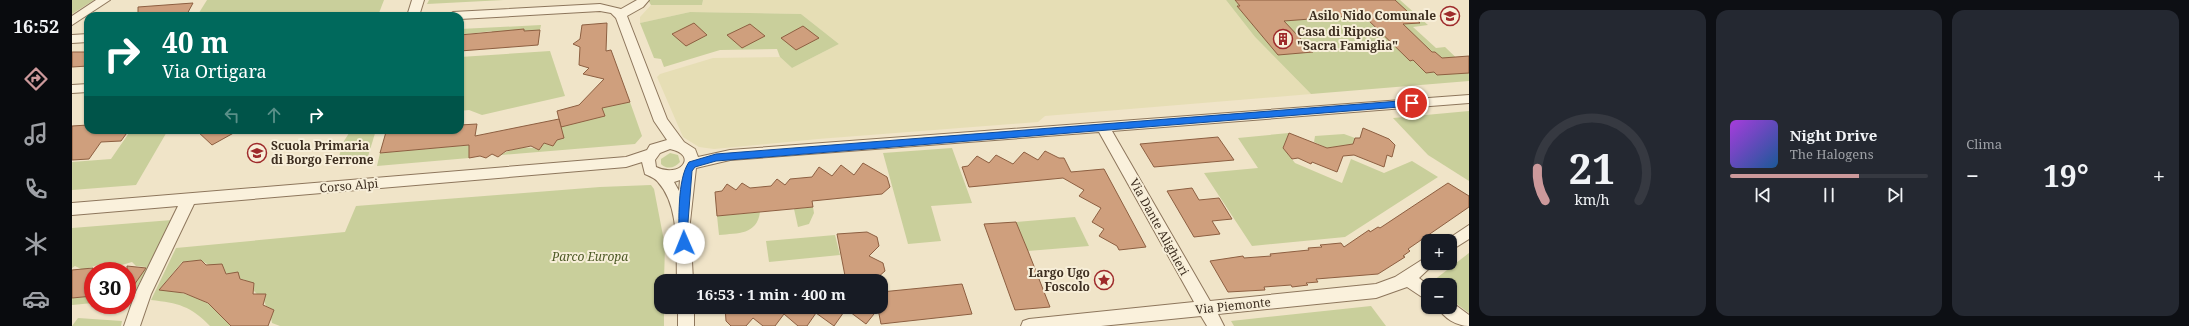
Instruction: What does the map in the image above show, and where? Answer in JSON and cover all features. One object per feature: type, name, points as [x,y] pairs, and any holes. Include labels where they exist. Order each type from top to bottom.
[{"type":"street","points":[[86,12],[104,0]]},
{"type":"street","points":[[414,12],[418,0]]},
{"type":"street","points":[[464,15],[596,8],[620,13],[639,5],[643,0]]},
{"type":"street","points":[[72,21],[84,13]]},
{"type":"street","points":[[620,13],[661,121],[690,162],[684,222],[685,274]]},
{"type":"street","points":[[72,38],[84,38]]},
{"type":"street","points":[[72,88],[84,88]]},
{"type":"street","points":[[657,174],[676,176],[690,162],[730,155],[1469,99]]},
{"type":"street","points":[[661,121],[656,150],[648,165],[674,195],[684,222]]},
{"type":"street","name":"Via Dante Alighieri","points":[[1103,127],[1216,326]]},
{"type":"street","points":[[656,150],[678,144]]},
{"type":"street","name":"Corso Alpi","points":[[626,162],[656,150]]},
{"type":"street","name":"Corso Alpi","points":[[72,209],[626,162],[638,164],[657,174]]},
{"type":"street","points":[[132,326],[140,301],[189,199]]},
{"type":"street","points":[[1457,240],[1469,231]]},
{"type":"street","name":"Via Piemonte","points":[[1029,326],[1376,291],[1389,288],[1407,278],[1421,267]]},
{"type":"street","points":[[1407,278],[1421,289]]},
{"type":"street","points":[[686,314],[686,326]]},
{"type":"street","points":[[1455,314],[1469,324]]},
{"type":"shaded area","points":[[703,0],[1226,0],[1255,37],[1311,94],[1045,116],[1038,122],[818,139],[714,149],[699,147],[683,137],[657,77],[660,74],[713,58],[780,57],[792,68],[839,44],[801,14],[690,12],[640,23],[640,17],[651,5],[702,5]]},
{"type":"green space","points":[[72,0],[94,0],[72,14]]},
{"type":"green space","points":[[207,0],[384,0],[379,12],[200,12]]},
{"type":"green space","points":[[429,0],[504,0],[427,4]]},
{"type":"green space","points":[[648,0],[703,0],[702,5],[651,5]]},
{"type":"green space","points":[[1226,0],[1400,0],[1428,25],[1413,27],[1436,48],[1445,47],[1469,70],[1469,81],[1311,94],[1255,37]]},
{"type":"green space","points":[[690,12],[801,14],[839,44],[792,68],[780,57],[777,49],[720,50],[664,67],[661,59],[654,58],[640,23]]},
{"type":"green space","points":[[541,25],[540,30],[524,31],[524,29],[464,34],[464,29]]},
{"type":"green space","points":[[550,51],[565,96],[482,115],[469,110],[464,111],[464,57]]},
{"type":"green space","points":[[630,102],[642,136],[635,144],[501,155],[520,148],[534,148],[539,150],[544,143],[553,146],[561,127],[605,116],[602,108]]},
{"type":"green space","points":[[1469,111],[1469,181],[1428,155],[1393,118]]},
{"type":"green space","points":[[1289,133],[1283,148],[1295,163],[1342,183],[1351,159],[1384,173],[1412,161],[1438,177],[1345,237],[1252,246],[1204,173],[1258,168],[1238,138]]},
{"type":"green space","points":[[128,134],[166,134],[136,185],[72,190],[72,162],[111,159]]},
{"type":"green space","points":[[348,134],[375,134],[366,163],[336,165],[344,141]]},
{"type":"green space","points":[[1344,134],[1355,138],[1353,144],[1327,148],[1314,142],[1315,136]]},
{"type":"green space","points":[[469,145],[469,158],[377,166],[380,153]]},
{"type":"green space","points":[[952,148],[972,203],[931,206],[941,241],[908,244],[883,153]]},
{"type":"green space","points":[[670,153],[678,155],[680,162],[676,166],[668,168],[661,164],[661,159]]},
{"type":"green space","name":"Parco Europa","points":[[651,185],[654,189],[665,246],[664,274],[654,274],[654,314],[664,314],[664,326],[280,326],[272,323],[271,318],[274,310],[266,306],[264,301],[254,291],[254,283],[234,276],[201,260],[182,262],[160,289],[200,299],[217,310],[230,326],[210,326],[197,314],[184,307],[177,304],[151,300],[176,248],[345,232],[356,206],[600,187]]},
{"type":"green space","points":[[813,207],[814,213],[809,224],[798,227],[794,209]]},
{"type":"green space","points":[[760,212],[758,220],[751,229],[740,233],[719,235],[717,216]]},
{"type":"green space","points":[[1075,217],[1089,246],[1028,251],[1016,222]]},
{"type":"green space","points":[[172,220],[136,289],[136,282],[146,267],[136,266],[136,262],[84,262],[84,269],[75,266],[72,268],[72,228]]},
{"type":"green space","points":[[835,235],[840,255],[769,262],[766,241]]},
{"type":"green space","points":[[1469,253],[1469,313],[1457,304],[1457,278],[1437,278],[1447,270],[1457,270],[1457,262]]},
{"type":"green space","points":[[84,297],[84,304],[72,305],[72,298]]},
{"type":"green space","points":[[1371,306],[1386,326],[1234,326],[1231,321]]},
{"type":"green space","points":[[78,318],[122,321],[121,326],[72,326]]},
{"type":"building","name":"Casa di Riposo \"Sacra Famiglia\"","points":[[1235,0],[1395,0],[1420,23],[1403,24],[1432,52],[1435,52],[1442,58],[1469,56],[1469,73],[1437,75],[1434,72],[1426,73],[1413,60],[1410,61],[1363,15],[1284,21],[1313,52],[1278,55],[1237,6],[1240,6]]},
{"type":"building","points":[[193,3],[188,12],[138,12],[138,7]]},
{"type":"building","points":[[607,23],[606,51],[611,50],[630,102],[602,108],[605,116],[561,127],[557,111],[579,105],[604,79],[583,74],[589,68],[579,65],[580,47],[573,44],[580,39],[582,25]]},
{"type":"building","points":[[694,23],[707,35],[686,46],[672,34]]},
{"type":"building","points":[[750,24],[765,36],[742,48],[727,35]]},
{"type":"building","points":[[803,26],[819,38],[796,50],[781,38]]},
{"type":"building","points":[[524,29],[524,31],[540,30],[538,45],[464,51],[464,35]]},
{"type":"building","points":[[72,52],[84,52],[84,66],[72,67]]},
{"type":"building","points":[[559,119],[564,138],[557,140],[553,146],[544,143],[539,150],[531,146],[506,151],[498,157],[492,154],[486,158],[480,156],[469,158],[469,145],[380,153],[385,134],[464,134],[464,125],[477,124],[475,136]]},
{"type":"building","points":[[84,125],[84,134],[126,134],[121,141],[101,142],[89,159],[72,160],[72,126]]},
{"type":"building","points":[[1363,128],[1389,139],[1395,145],[1392,157],[1387,155],[1384,167],[1354,155],[1343,156],[1337,172],[1312,162],[1311,164],[1298,158],[1292,159],[1283,148],[1289,133],[1327,148],[1353,144],[1355,138],[1360,138]]},
{"type":"building","points":[[200,134],[232,134],[212,145]]},
{"type":"building","points":[[1218,137],[1234,160],[1154,167],[1140,144]]},
{"type":"building","points":[[1045,151],[1059,158],[1064,158],[1071,172],[1104,169],[1146,247],[1119,250],[1117,246],[1099,236],[1104,229],[1092,222],[1101,208],[1079,196],[1084,190],[1063,178],[969,187],[962,167],[968,166],[977,156],[989,163],[996,155],[1013,164],[1024,152],[1038,160]]},
{"type":"building","points":[[863,163],[887,177],[890,187],[882,194],[812,201],[813,207],[717,216],[715,192],[722,191],[727,184],[736,190],[742,183],[750,188],[771,186],[777,179],[785,185],[790,179],[812,177],[819,167],[832,176],[841,165],[854,175]]},
{"type":"building","points":[[1448,183],[1469,196],[1469,207],[1430,234],[1421,234],[1421,240],[1408,249],[1410,251],[1403,256],[1405,257],[1378,274],[1316,279],[1318,282],[1306,283],[1308,285],[1292,287],[1291,285],[1264,287],[1265,290],[1228,292],[1210,261],[1243,256],[1244,258],[1271,256],[1270,254],[1309,250],[1308,248],[1322,247],[1320,245],[1341,243],[1344,247],[1369,230],[1370,232],[1378,227],[1380,228]]},
{"type":"building","points":[[1192,188],[1199,200],[1219,198],[1232,219],[1212,221],[1220,234],[1194,237],[1167,191]]},
{"type":"building","points":[[1016,222],[1050,307],[1015,310],[984,224]]},
{"type":"building","points":[[867,232],[877,237],[879,246],[869,256],[883,263],[885,271],[882,274],[845,274],[837,234]]},
{"type":"building","points":[[201,260],[206,265],[222,264],[226,274],[238,272],[240,279],[254,283],[253,294],[266,294],[263,305],[274,310],[268,326],[231,326],[208,303],[184,293],[159,290],[183,262]]},
{"type":"building","points":[[136,267],[146,268],[136,282]]},
{"type":"building","points":[[84,269],[84,297],[72,298],[72,270]]},
{"type":"building","points":[[962,284],[972,314],[881,324],[879,314],[888,314],[888,291]]},
{"type":"building","points":[[726,314],[784,314],[775,326],[763,326],[753,318],[746,326],[731,326],[726,321]]},
{"type":"building","points":[[784,314],[815,314],[807,326],[798,326]]},
{"type":"building","points":[[817,314],[842,314],[834,326]]},
{"type":"building","points":[[853,314],[874,314],[866,324]]},
{"type":"place","name":"Asilo Nido Comunale","points":[[1450,16]]},
{"type":"place","name":"Casa di Riposo \"Sacra Famiglia\"","points":[[1283,39]]},
{"type":"place","name":"Scuola Primaria di Borgo Ferrone","points":[[257,153]]},
{"type":"place","name":"Largo Ugo Foscolo","points":[[1104,280]]},
{"type":"route","points":[[684,243],[688,170],[692,164],[730,155],[1412,103]]}]
